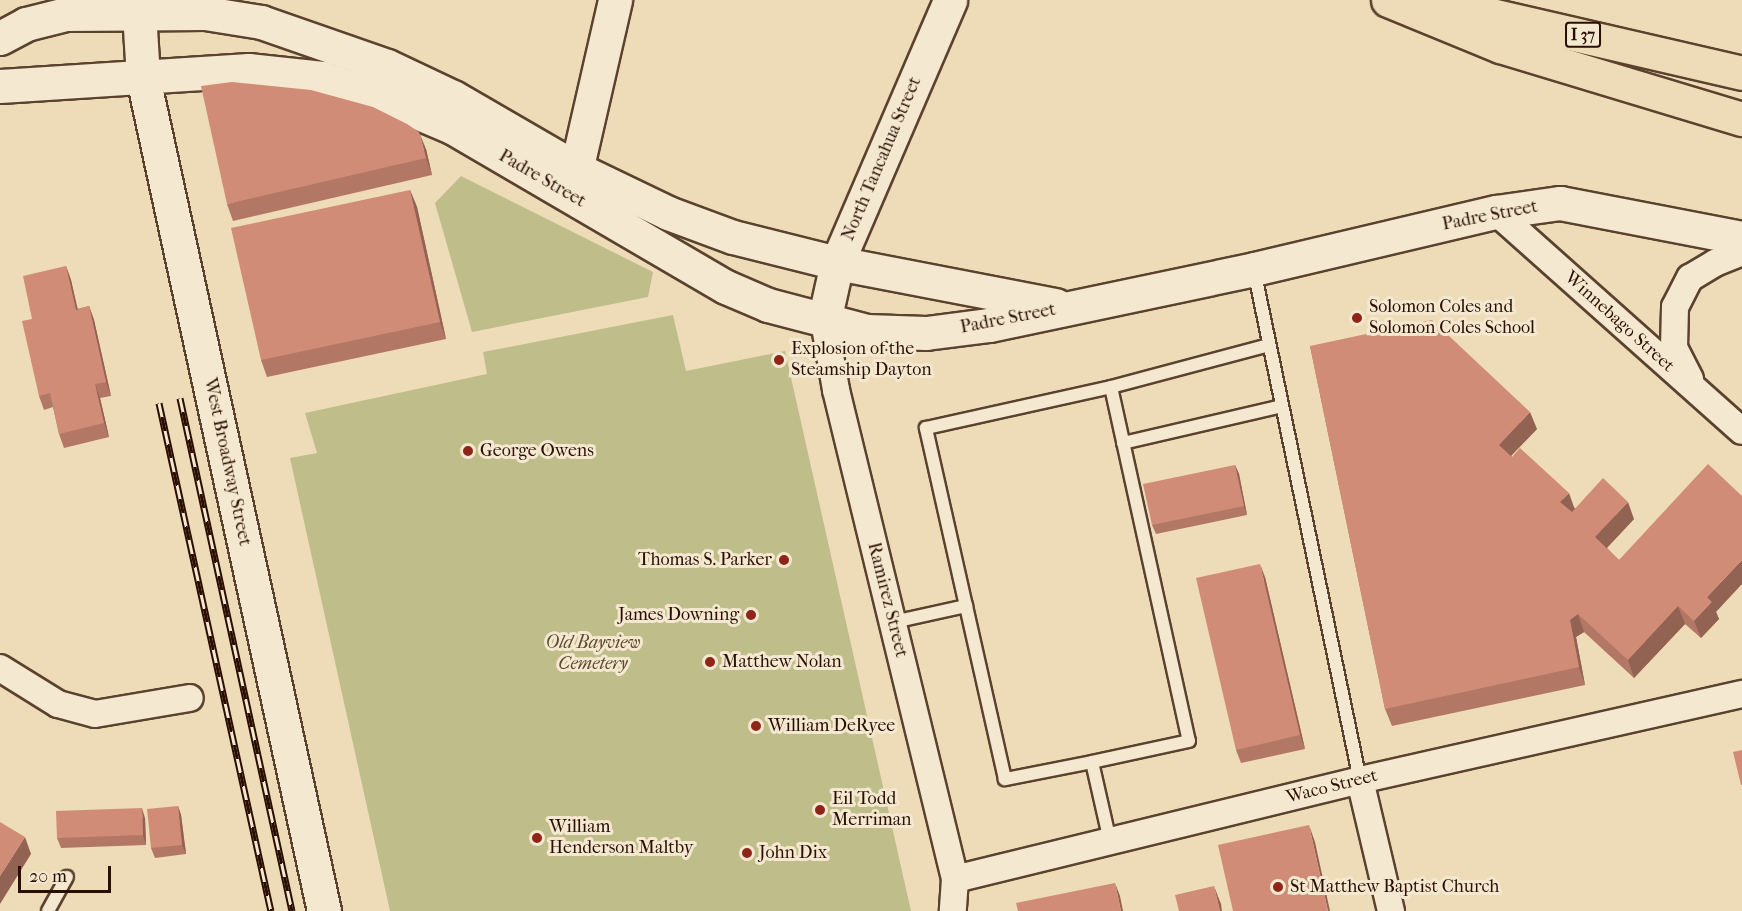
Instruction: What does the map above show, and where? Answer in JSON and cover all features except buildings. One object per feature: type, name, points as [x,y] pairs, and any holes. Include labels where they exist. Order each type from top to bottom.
[{"type":"highway","points":[[1388,0],[1500,46],[1742,120]]},
{"type":"highway","name":"I 37","points":[[1424,0],[1742,73]]},
{"type":"main road","points":[[574,182],[615,0]]},
{"type":"main road","name":"North Tancahua Street","points":[[824,321],[837,263],[948,5]]},
{"type":"main road","name":"Padre Street","points":[[0,38],[26,24],[66,14],[139,12],[216,15],[261,22],[327,44],[387,66],[453,97],[726,286],[768,305],[867,331],[926,333],[989,325],[1254,269],[1497,212],[1560,203],[1742,238]]},
{"type":"main road","name":"West Broadway Street","points":[[139,12],[143,78],[324,911]]},
{"type":"main road","name":"Padre Street","points":[[0,86],[248,70],[324,78],[393,102],[574,182],[733,237],[837,263],[1069,308]]},
{"type":"street","name":"Winnebago Street","points":[[1497,212],[1742,431]]},
{"type":"street","points":[[1695,390],[1674,348],[1675,307],[1690,278],[1715,262],[1742,252]]},
{"type":"street","name":"Ramirez Street","points":[[824,321],[836,390],[955,879]]},
{"type":"street","points":[[0,668],[58,704],[95,714],[190,698]]},
{"type":"street","name":"Waco Street","points":[[955,879],[1360,780],[1742,694]]},
{"type":"street","points":[[1360,780],[1391,911]]},
{"type":"street","points":[[953,911],[955,879]]},
{"type":"lane","points":[[1254,269],[1360,780]]},
{"type":"lane","points":[[1111,387],[1189,741],[1005,779],[926,428],[1111,387],[1269,345]]},
{"type":"lane","points":[[1123,443],[1282,406]]},
{"type":"lane","points":[[893,622],[966,606]]},
{"type":"lane","points":[[1092,762],[1110,841]]},
{"type":"lane","points":[[48,911],[67,877]]},
{"type":"green space","points":[[461,176],[653,272],[648,297],[472,332],[435,203]]},
{"type":"green space","name":"Old Bayview Cemetery","points":[[673,315],[686,371],[785,351],[911,911],[390,911],[290,458],[317,453],[305,413],[487,374],[483,352]]},
{"type":"railway","points":[[180,398],[292,911]]},
{"type":"railway","points":[[159,403],[271,911]]},
{"type":"place","name":"Solomon Coles and Solomon Coles School","points":[[1357,318]]},
{"type":"place","name":"Explosion of the Steamship Dayton","points":[[779,360]]},
{"type":"place","name":"George Owens","points":[[468,451]]},
{"type":"place","name":"Thomas S. Parker","points":[[784,560]]},
{"type":"place","name":"James Downing","points":[[751,615]]},
{"type":"place","name":"Matthew Nolan","points":[[710,662]]},
{"type":"place","name":"William DeRyee","points":[[756,726]]},
{"type":"place","name":"Eil Todd Merriman","points":[[820,810]]},
{"type":"place","name":"William Henderson Maltby","points":[[537,838]]},
{"type":"place","name":"John Dix","points":[[747,853]]},
{"type":"place","name":"St Matthew Baptist Church","points":[[1278,887]]}]
